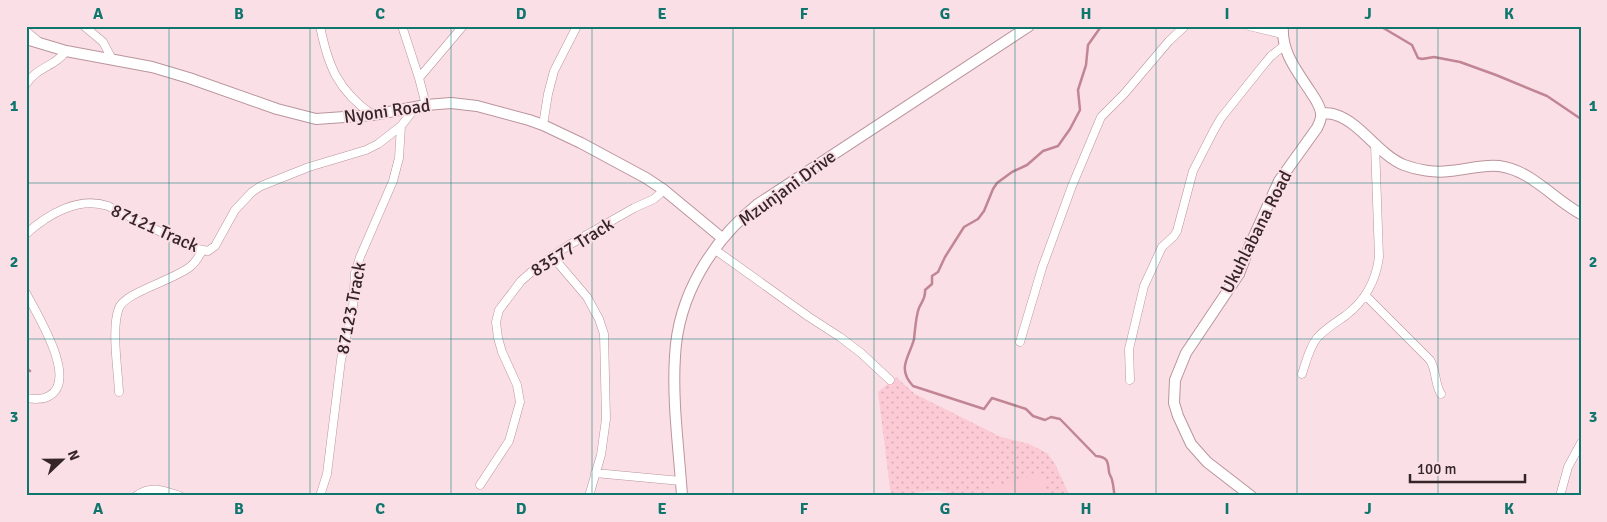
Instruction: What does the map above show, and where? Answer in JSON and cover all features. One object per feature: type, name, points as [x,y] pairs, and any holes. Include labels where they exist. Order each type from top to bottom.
[{"type":"street","points":[[84,26],[103,42],[112,59]]},
{"type":"street","points":[[320,26],[326,54],[338,81],[357,103],[373,115]]},
{"type":"street","points":[[402,26],[419,78],[421,106]]},
{"type":"street","points":[[419,78],[463,26]]},
{"type":"street","points":[[543,125],[554,71],[577,26]]},
{"type":"street","name":"Mzunjani Drive","points":[[682,496],[674,373],[676,342],[683,312],[693,285],[722,238],[758,204],[1029,26]]},
{"type":"street","points":[[1020,342],[1042,268],[1072,186],[1101,117],[1124,94],[1178,31],[1185,26]]},
{"type":"street","points":[[1249,26],[1282,30],[1284,45],[1292,64],[1316,100],[1321,113],[1337,115],[1394,160],[1418,169],[1448,172],[1485,166],[1507,168],[1530,179],[1581,214]]},
{"type":"street","points":[[26,31],[40,43]]},
{"type":"street","name":"Nyoni Road","points":[[26,39],[66,51],[145,66],[189,78],[254,102],[302,116],[330,119],[373,115],[421,106],[451,103],[466,104],[543,125],[582,143],[646,178],[664,190],[722,238]]},
{"type":"street","points":[[1130,380],[1129,350],[1144,286],[1162,247],[1177,231],[1193,171],[1221,118],[1271,56],[1284,45]]},
{"type":"street","points":[[26,84],[34,73],[59,60],[66,51]]},
{"type":"street","name":"87121 Track","points":[[26,234],[36,225],[58,212],[76,205],[93,203],[108,206],[185,245],[202,251],[208,250],[215,246],[235,210],[252,192],[261,186],[309,167],[366,150],[385,140],[421,106]]},
{"type":"street","name":"Ukuhlabana Road","points":[[1251,496],[1207,462],[1191,444],[1174,403],[1175,380],[1186,352],[1238,274],[1274,191],[1317,128],[1321,113]]},
{"type":"street","name":"87123 Track","points":[[320,496],[327,474],[340,368],[353,307],[355,273],[393,181],[398,158],[401,126]]},
{"type":"street","points":[[1302,374],[1308,353],[1316,340],[1359,304],[1377,272],[1379,257],[1375,144]]},
{"type":"street","name":"83577 Track","points":[[480,485],[509,441],[520,402],[516,385],[496,331],[496,317],[521,281],[530,272],[552,256],[634,208],[654,199],[664,190]]},
{"type":"street","points":[[714,249],[840,337],[861,353],[890,380]]},
{"type":"street","points":[[119,392],[116,324],[118,309],[122,303],[133,295],[186,270],[202,251]]},
{"type":"street","points":[[552,256],[587,297],[599,319],[604,334],[606,419],[600,455],[589,496]]},
{"type":"street","points":[[26,293],[56,353],[60,375],[58,386],[51,395],[44,398],[26,398]]},
{"type":"street","points":[[1365,295],[1430,360],[1434,369],[1437,388],[1441,394]]},
{"type":"street","points":[[1560,496],[1568,467],[1581,443]]},
{"type":"street","points":[[595,473],[681,481]]},
{"type":"street","points":[[136,496],[152,489],[180,496]]},
{"type":"shaded area","points":[[896,377],[915,394],[1001,437],[1029,444],[1047,453],[1055,464],[1070,496],[953,496],[940,491],[932,491],[891,496],[878,392]]},
{"type":"shaded area","points":[[1042,473],[1048,496],[985,496],[983,490]]},
{"type":"waterway","points":[[1102,26],[1088,45],[1086,65],[1078,90],[1080,110],[1070,129],[1058,146],[1043,151],[1027,165],[1012,172],[997,183],[984,211],[978,219],[964,227],[938,272],[932,276],[932,284],[925,290],[917,315],[914,339],[906,362],[905,373],[913,386],[984,409],[992,398],[1026,409],[1033,416],[1045,420],[1051,417],[1060,419],[1096,456],[1107,461],[1115,496]]},
{"type":"waterway","points":[[1380,26],[1412,45],[1418,58],[1434,57],[1460,62],[1496,75],[1547,96],[1581,119]]},
{"type":"waterway","points":[[26,368],[30,371]]}]
